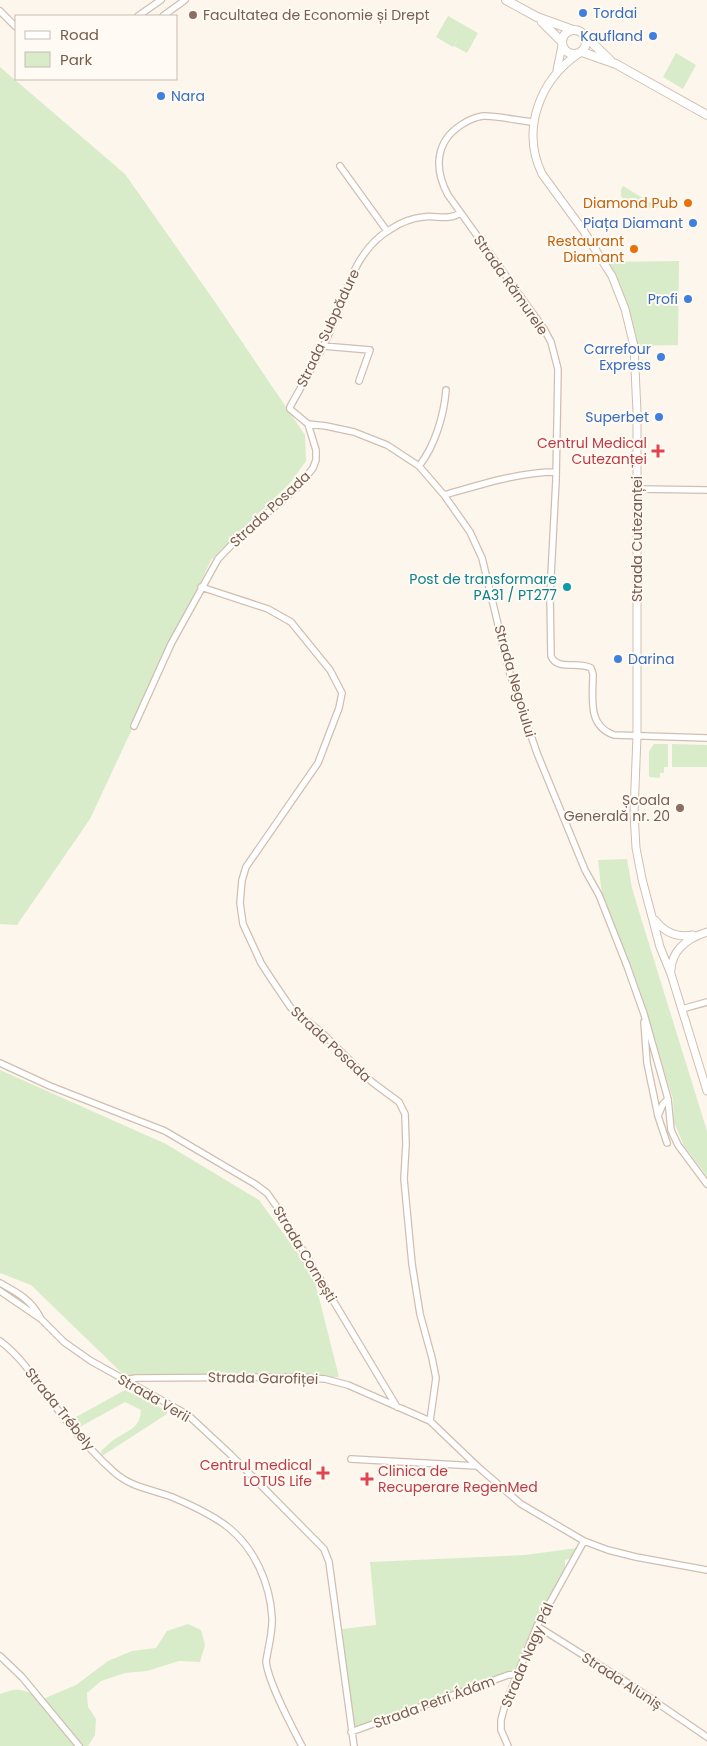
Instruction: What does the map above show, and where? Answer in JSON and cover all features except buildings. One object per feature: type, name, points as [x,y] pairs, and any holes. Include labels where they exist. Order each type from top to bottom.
[{"type":"main road","points":[[506,0],[537,17],[582,33],[616,64]]},
{"type":"main road","points":[[537,17],[552,30],[568,54],[580,53],[616,64],[707,115]]},
{"type":"main road","points":[[562,44],[565,34],[572,30]]},
{"type":"main road","points":[[580,53],[586,45],[585,36]]},
{"type":"street","points":[[139,15],[161,0]]},
{"type":"street","points":[[164,15],[186,0]]},
{"type":"street","points":[[0,11],[15,26]]},
{"type":"street","name":"Strada Cutezanței","points":[[556,73],[562,44]]},
{"type":"street","name":"Strada Cutezanței","points":[[580,53],[566,62],[556,73],[540,101],[532,122],[534,151],[541,172],[612,276],[625,309],[634,346],[636,368],[637,489],[637,736],[634,813],[636,848],[660,946],[671,974],[707,1091]]},
{"type":"street","name":"Strada Rămurele","points":[[532,122],[483,116],[454,129],[446,139],[440,152],[440,176],[442,184],[460,213],[535,314],[550,342],[558,369],[556,472],[550,595],[550,656],[558,664],[586,665],[591,668],[593,674],[594,716],[598,726],[614,735],[637,736]]},
{"type":"street","points":[[340,166],[387,231]]},
{"type":"street","name":"Strada Subpădure","points":[[308,424],[290,407],[323,346],[355,267],[372,244],[387,231],[414,219],[424,217],[453,218],[460,213]]},
{"type":"street","points":[[323,346],[370,350],[359,380]]},
{"type":"street","points":[[419,466],[431,447],[446,390]]},
{"type":"street","name":"Strada Negoiului","points":[[308,424],[354,432],[387,445],[419,466],[444,495],[470,532],[482,558],[510,674],[537,753],[585,870],[601,902],[627,966],[644,1016],[668,1099],[671,1130],[678,1145],[707,1184]]},
{"type":"street","name":"Strada Posada","points":[[134,726],[170,644],[218,559],[240,536],[298,486],[313,468],[316,460],[316,450],[308,424]]},
{"type":"street","points":[[444,495],[532,474],[556,472]]},
{"type":"street","points":[[637,489],[707,490]]},
{"type":"street","name":"Strada Posada","points":[[202,587],[268,610],[290,622],[330,670],[342,694],[339,708],[318,763],[246,867],[242,880],[240,903],[243,924],[261,964],[291,1008],[320,1032],[372,1082],[399,1102],[405,1114],[404,1179],[412,1264],[420,1314],[436,1378],[430,1421]]},
{"type":"street","points":[[637,736],[707,738]]},
{"type":"street","points":[[652,915],[661,928],[673,934],[687,936],[707,932]]},
{"type":"street","points":[[652,915],[657,948],[671,989],[682,1009],[707,1002]]},
{"type":"street","points":[[673,934],[662,937],[660,946],[666,953],[677,950],[688,940],[699,934]]},
{"type":"street","points":[[671,974],[672,961],[680,941],[673,934]]},
{"type":"street","name":"Strada Negoiului","points":[[644,1016],[647,1063],[658,1116],[667,1143]]},
{"type":"street","name":"Strada Cornești","points":[[0,1063],[50,1086],[165,1131],[213,1158],[267,1193],[397,1407]]},
{"type":"street","points":[[658,1116],[663,1104],[668,1099]]},
{"type":"street","points":[[0,1282],[22,1295],[34,1306],[41,1319]]},
{"type":"street","name":"Strada Verii","points":[[0,1291],[41,1319],[64,1342],[77,1351],[124,1380],[188,1415],[324,1548],[329,1562],[354,1746]]},
{"type":"street","name":"Strada Trébely","points":[[0,1341],[8,1347],[34,1378],[64,1419],[121,1478],[130,1484],[172,1497],[218,1520],[238,1536],[254,1557],[264,1576],[273,1619],[266,1662],[267,1668],[302,1746]]},
{"type":"street","name":"Strada Garofiței","points":[[124,1380],[136,1378],[299,1376],[324,1379],[348,1385],[397,1407]]},
{"type":"street","points":[[397,1407],[430,1421],[477,1466],[521,1504],[584,1541],[608,1550],[636,1557],[707,1570]]},
{"type":"street","points":[[351,1459],[477,1466]]},
{"type":"street","name":"Strada Nagy Pál","points":[[508,1746],[501,1730],[501,1720],[518,1674],[536,1626],[584,1541]]},
{"type":"street","name":"Strada Aluniș","points":[[536,1626],[634,1687],[707,1737]]},
{"type":"street","points":[[0,1656],[22,1677],[79,1746]]},
{"type":"street","name":"Strada Petri Ádám","points":[[351,1732],[508,1675],[518,1674]]},
{"type":"green space","points":[[448,16],[478,33],[467,53],[454,46],[461,33],[453,47],[436,37]]},
{"type":"green space","points":[[676,53],[696,65],[683,89],[663,77]]},
{"type":"green space","points":[[0,67],[125,174],[305,435],[306,461],[291,482],[211,560],[90,819],[17,925],[0,924]]},
{"type":"green space","points":[[623,186],[654,205],[658,200],[670,207],[637,207],[621,196]]},
{"type":"green space","points":[[679,261],[678,345],[634,346],[632,334],[604,262]]},
{"type":"green space","points":[[654,744],[668,744],[668,767],[664,767],[664,773],[660,773],[660,778],[649,777],[649,751]]},
{"type":"green space","points":[[672,744],[707,745],[707,767],[672,767]]},
{"type":"green space","points":[[627,859],[632,888],[707,1131],[707,1176],[684,1146],[674,1122],[673,1099],[633,972],[602,895],[598,860]]},
{"type":"green space","points":[[0,1070],[166,1144],[259,1200],[313,1274],[339,1377],[127,1378],[31,1285],[0,1273]]},
{"type":"green space","points":[[125,1390],[167,1411],[167,1414],[102,1456],[101,1451],[135,1426],[139,1420],[141,1410],[125,1402],[78,1428],[74,1429],[67,1422]]},
{"type":"green space","points":[[577,1548],[572,1558],[565,1560],[565,1569],[533,1626],[516,1671],[357,1727],[353,1725],[342,1629],[376,1625],[370,1562],[525,1555]]},
{"type":"green space","points":[[188,1624],[201,1630],[205,1645],[200,1662],[179,1661],[147,1671],[125,1673],[101,1681],[87,1693],[88,1707],[96,1719],[95,1735],[88,1746],[0,1746],[0,1694],[13,1690],[22,1690],[43,1699],[76,1685],[108,1661],[132,1651],[156,1648],[167,1631]]},
{"type":"place","name":"Tordai","points":[[583,13]]},
{"type":"place","name":"Facultatea de Economie și Drept","points":[[193,15]]},
{"type":"place","name":"Kaufland","points":[[653,36]]},
{"type":"place","name":"Nara","points":[[161,96]]},
{"type":"place","name":"Diamond Pub","points":[[688,203]]},
{"type":"place","name":"Piața Diamant","points":[[693,223]]},
{"type":"place","name":"Restaurant Diamant","points":[[634,249]]},
{"type":"place","name":"Profi","points":[[688,299]]},
{"type":"place","name":"Carrefour Express","points":[[661,357]]},
{"type":"place","name":"Superbet","points":[[659,417]]},
{"type":"place","name":"Centrul Medical Cutezanței","points":[[658,451]]},
{"type":"place","name":"Post de transformare PA31 / PT277","points":[[567,587]]},
{"type":"place","name":"Darina","points":[[618,659]]},
{"type":"place","name":"Școala Generală nr. 20","points":[[680,808]]},
{"type":"place","name":"Centrul medical LOTUS Life","points":[[323,1473]]},
{"type":"place","name":"Clinica de Recuperare RegenMed","points":[[367,1479]]}]
